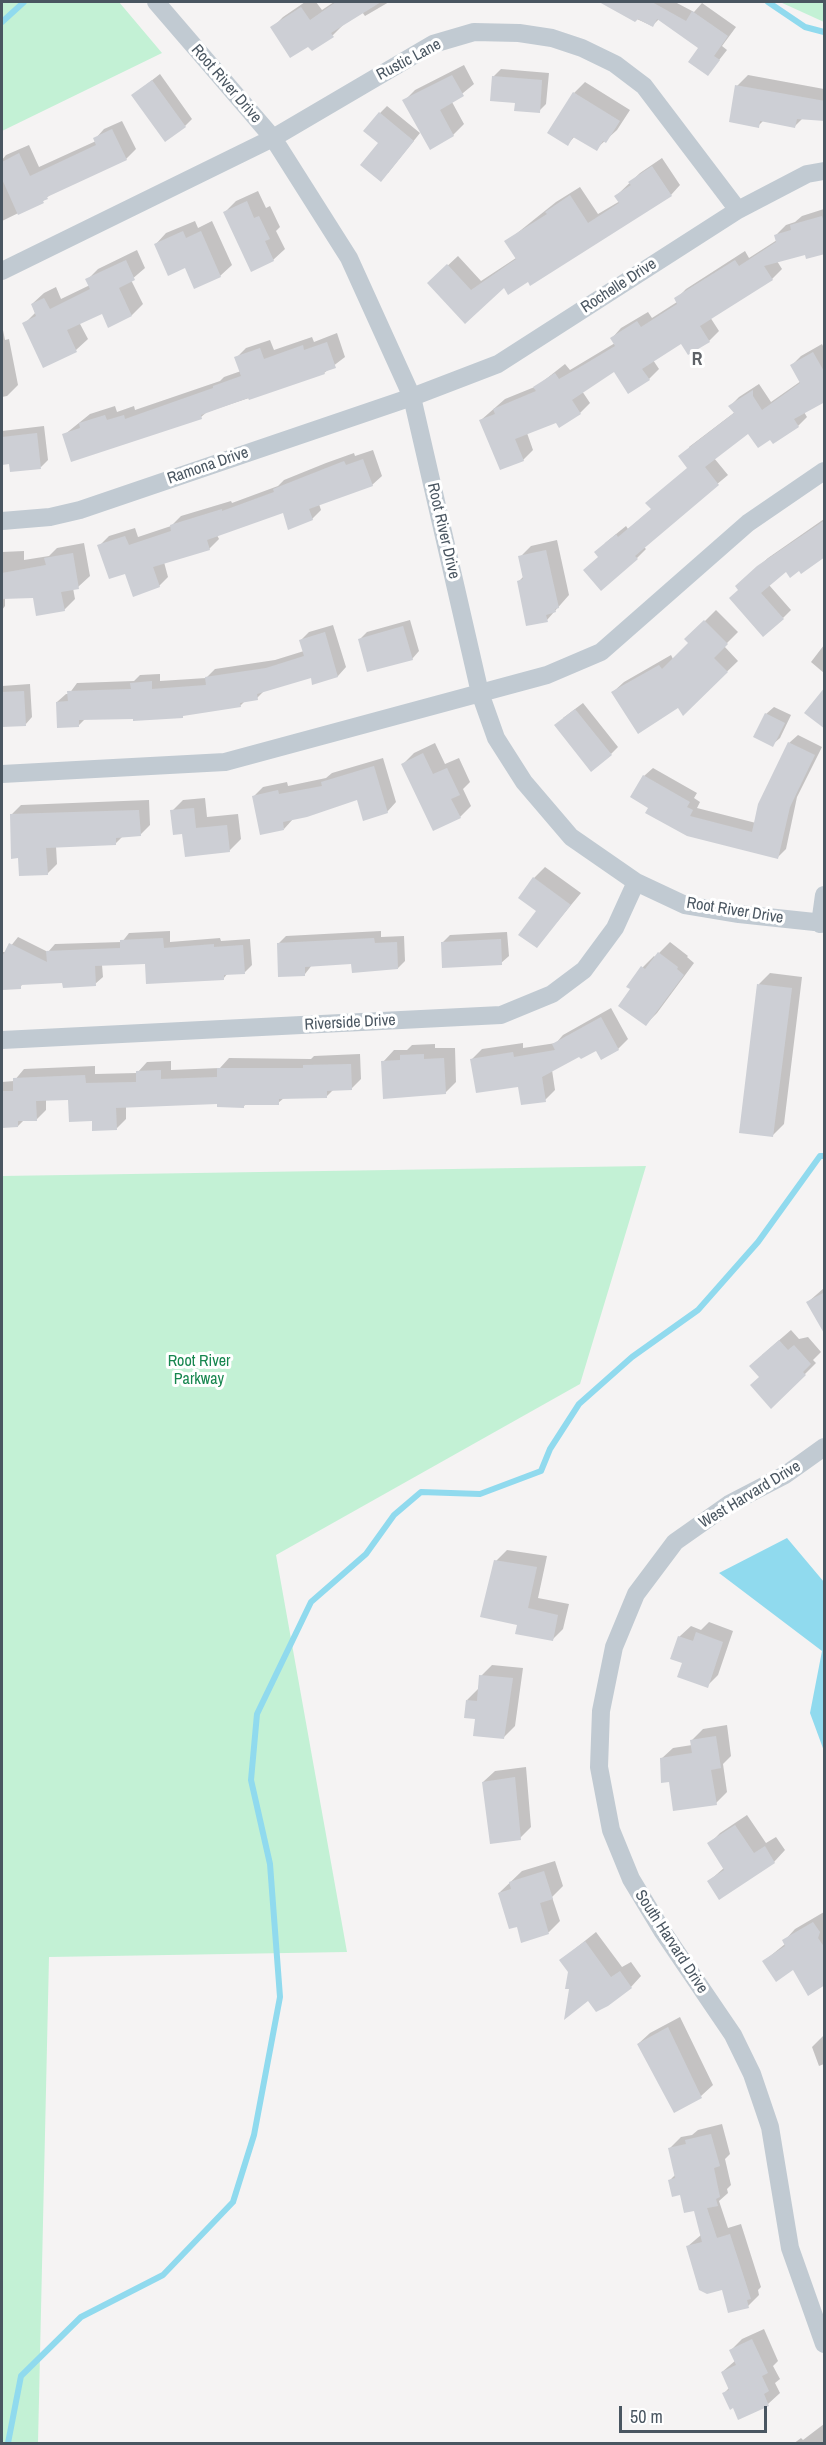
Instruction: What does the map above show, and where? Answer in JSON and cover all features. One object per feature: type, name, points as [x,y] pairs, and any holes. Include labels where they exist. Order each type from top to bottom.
[{"type":"street","name":"Root River Drive","points":[[156,2],[273,138],[349,258],[412,397],[480,693],[496,738],[524,782],[571,837],[636,882],[686,905],[822,924]]},
{"type":"street","name":"Rustic Lane","points":[[273,138],[433,44],[474,32],[519,33],[552,38],[582,48],[615,64],[644,86],[738,210]]},
{"type":"street","points":[[2,271],[273,138]]},
{"type":"street","name":"Rochelle Drive","points":[[412,397],[498,364],[738,210],[807,174],[825,171]]},
{"type":"street","name":"Ramona Drive","points":[[2,521],[50,517],[80,510],[412,397]]},
{"type":"street","points":[[2,774],[225,762],[547,675],[601,652],[748,523],[825,471]]},
{"type":"street","name":"Riverside Drive","points":[[2,1040],[501,1015],[552,994],[584,970],[615,928],[636,882]]},
{"type":"street","points":[[822,924],[825,895]]},
{"type":"street","name":"West Harvard Drive","points":[[675,1542],[729,1504],[784,1475],[825,1447]]},
{"type":"street","name":"South Harvard Drive","points":[[675,1542],[636,1594],[614,1647],[601,1711],[599,1767],[611,1830],[631,1879],[663,1932],[733,2035],[752,2074],[770,2127],[790,2248],[825,2344]]},
{"type":"green space","points":[[2,2],[119,2],[162,53],[2,131]]},
{"type":"green space","points":[[780,2],[824,2],[824,22]]},
{"type":"green space","name":"Root River Parkway","points":[[646,1166],[580,1384],[276,1555],[347,1952],[49,1957],[38,2443],[2,2443],[2,1176]]},
{"type":"water","points":[[787,1538],[824,1582],[824,1751],[810,1713],[822,1651],[719,1573]]},
{"type":"building","points":[[336,2],[381,2],[331,33],[334,37],[312,51],[308,47],[290,58],[270,27],[301,7],[310,20]]},
{"type":"building","points":[[599,2],[652,2],[686,21],[692,11],[728,36],[714,56],[720,60],[708,76],[688,62],[698,48],[657,19],[653,27],[638,19],[635,22]]},
{"type":"building","points":[[452,75],[464,96],[440,110],[454,136],[430,150],[402,100]]},
{"type":"building","points":[[492,76],[542,80],[540,113],[514,111],[515,103],[490,101]]},
{"type":"building","points":[[152,80],[186,127],[165,142],[131,95]]},
{"type":"building","points":[[735,85],[825,101],[825,121],[797,119],[795,128],[760,121],[759,128],[729,122]]},
{"type":"building","points":[[573,92],[620,121],[606,143],[603,141],[597,151],[573,137],[568,146],[547,133]]},
{"type":"building","points":[[379,112],[414,141],[381,182],[360,165],[378,143],[363,131]]},
{"type":"building","points":[[112,129],[127,160],[47,197],[44,203],[18,215],[2,179],[2,162],[19,153],[30,176],[96,145],[93,138]]},
{"type":"building","points":[[652,166],[672,196],[530,286],[528,282],[508,295],[504,288],[465,324],[427,283],[447,264],[471,290],[516,259],[504,241],[547,214],[545,212],[570,195],[588,223],[619,203],[614,196],[631,185],[628,182]]},
{"type":"building","points":[[247,201],[254,218],[259,216],[270,239],[265,241],[274,261],[251,272],[223,212]]},
{"type":"building","points":[[822,216],[825,225],[825,254],[806,259],[805,255],[764,266],[773,280],[700,326],[710,342],[688,355],[681,344],[642,369],[650,380],[628,394],[614,372],[572,400],[581,414],[559,428],[556,423],[515,439],[524,461],[500,470],[479,420],[495,414],[493,409],[536,391],[533,387],[555,373],[559,379],[615,346],[610,338],[637,321],[641,327],[677,304],[674,298],[735,260],[739,266],[776,242],[774,235],[791,230],[790,225]]},
{"type":"building","points":[[183,231],[186,238],[201,231],[221,277],[194,289],[185,268],[168,276],[154,244]]},
{"type":"building","points":[[126,260],[135,280],[119,288],[132,316],[108,328],[102,314],[67,330],[77,352],[43,368],[22,323],[36,316],[31,304],[44,298],[50,309],[90,289],[85,279]]},
{"type":"building","points":[[327,342],[336,368],[324,372],[325,374],[249,400],[248,398],[201,415],[202,419],[71,462],[62,434],[80,428],[79,423],[105,415],[107,420],[124,415],[125,419],[213,388],[213,386],[241,376],[234,357],[260,348],[264,359],[303,345],[304,350]]},
{"type":"building","points":[[813,352],[825,373],[825,402],[794,419],[799,427],[773,444],[770,440],[758,448],[748,434],[705,467],[719,485],[635,556],[638,559],[601,591],[583,570],[598,557],[594,552],[616,534],[618,537],[651,509],[645,503],[687,468],[678,456],[734,413],[728,406],[753,390],[753,396],[762,410],[800,383],[790,365]]},
{"type":"building","points":[[37,433],[41,469],[10,472],[9,464],[2,465],[2,437]]},
{"type":"building","points":[[363,459],[373,486],[309,509],[313,520],[288,530],[283,513],[207,540],[210,550],[153,567],[160,587],[133,597],[125,574],[109,579],[97,545],[125,536],[129,545],[171,531],[170,525],[222,509],[222,511],[274,492],[273,489],[344,461],[346,465]]},
{"type":"building","points":[[825,520],[825,557],[801,574],[799,571],[790,578],[786,572],[761,593],[784,619],[763,637],[729,598],[738,590],[735,586],[757,566]]},
{"type":"building","points":[[546,550],[559,608],[555,609],[556,612],[546,615],[548,622],[526,626],[517,581],[523,579],[518,556]]},
{"type":"building","points":[[73,553],[79,589],[61,592],[65,611],[36,616],[33,598],[2,599],[2,573],[46,565],[44,558]]},
{"type":"building","points":[[704,620],[728,644],[714,658],[728,672],[683,716],[678,708],[638,734],[611,692],[659,665],[662,669],[688,643],[684,639]]},
{"type":"building","points":[[403,626],[413,660],[367,672],[358,639]]},
{"type":"building","points":[[325,632],[338,677],[312,685],[311,678],[257,694],[258,700],[240,703],[241,707],[183,716],[183,718],[133,721],[133,719],[79,720],[79,727],[57,728],[56,702],[68,701],[67,691],[131,689],[130,683],[152,681],[152,689],[206,685],[205,677],[266,668],[304,656],[299,640]]},
{"type":"building","points":[[825,687],[825,729],[804,713]]},
{"type":"building","points":[[24,691],[26,726],[2,727],[2,692]]},
{"type":"building","points":[[575,709],[612,755],[591,772],[554,725]]},
{"type":"building","points":[[765,713],[785,723],[773,747],[753,737]]},
{"type":"building","points":[[788,742],[815,755],[790,807],[778,859],[687,836],[645,813],[648,808],[630,797],[643,775],[690,802],[687,807],[693,810],[690,816],[752,832],[758,804]]},
{"type":"building","points":[[423,753],[433,774],[447,768],[460,795],[451,799],[461,818],[433,831],[401,764]]},
{"type":"building","points":[[374,766],[388,813],[363,821],[357,800],[307,817],[283,822],[284,830],[260,835],[252,796],[278,790],[279,794],[322,786],[321,782]]},
{"type":"building","points":[[194,808],[196,828],[227,825],[230,852],[185,857],[182,834],[173,835],[170,810]]},
{"type":"building","points":[[139,810],[141,836],[116,838],[116,845],[46,848],[48,875],[19,876],[18,858],[11,859],[10,814]]},
{"type":"building","points":[[533,877],[571,905],[537,948],[518,935],[536,911],[518,898]]},
{"type":"building","points":[[163,938],[164,948],[214,944],[214,947],[243,945],[245,974],[224,975],[224,980],[146,984],[145,964],[95,966],[96,986],[63,988],[62,983],[21,985],[21,989],[2,990],[2,957],[9,943],[47,962],[46,951],[120,948],[120,940]]},
{"type":"building","points":[[374,938],[375,943],[397,942],[398,969],[352,973],[351,964],[305,967],[305,976],[278,977],[277,943]]},
{"type":"building","points":[[501,939],[502,965],[442,968],[441,942]]},
{"type":"building","points":[[658,952],[678,967],[677,969],[684,975],[646,1026],[618,1006],[630,989],[626,987],[641,966],[645,969]]},
{"type":"building","points":[[757,984],[792,988],[773,1137],[739,1133]]},
{"type":"building","points":[[601,1017],[619,1050],[601,1060],[596,1051],[581,1059],[579,1057],[542,1077],[546,1102],[521,1105],[518,1087],[476,1093],[470,1059],[513,1052],[514,1057],[555,1050],[552,1044]]},
{"type":"building","points":[[424,1054],[424,1059],[444,1058],[446,1094],[383,1099],[381,1061],[400,1060],[400,1055]]},
{"type":"building","points":[[351,1064],[352,1090],[327,1091],[327,1098],[279,1099],[279,1105],[244,1105],[244,1108],[217,1107],[217,1104],[116,1108],[117,1130],[92,1131],[92,1121],[69,1122],[68,1100],[36,1101],[37,1121],[18,1121],[18,1127],[2,1128],[2,1091],[13,1091],[13,1078],[85,1075],[86,1083],[136,1082],[136,1071],[161,1070],[161,1079],[217,1077],[217,1068],[303,1068],[303,1065]]},
{"type":"building","points":[[825,1292],[825,1335],[806,1302]]},
{"type":"building","points":[[779,1340],[788,1350],[794,1345],[811,1364],[803,1372],[806,1375],[771,1409],[750,1385],[759,1377],[749,1366]]},
{"type":"building","points":[[494,1560],[537,1567],[528,1608],[558,1615],[553,1641],[515,1634],[517,1625],[480,1617]]},
{"type":"building","points":[[696,1632],[723,1642],[708,1688],[677,1677],[682,1663],[670,1659],[678,1636],[693,1641]]},
{"type":"building","points":[[479,1675],[513,1678],[504,1739],[473,1736],[475,1719],[464,1718],[466,1700],[477,1701]]},
{"type":"building","points":[[716,1736],[721,1768],[711,1770],[717,1805],[673,1811],[669,1782],[661,1783],[660,1758],[692,1753],[690,1740]]},
{"type":"building","points":[[515,1777],[521,1840],[490,1844],[482,1782]]},
{"type":"building","points":[[735,1825],[754,1853],[765,1846],[775,1863],[719,1900],[707,1881],[724,1870],[707,1843]]},
{"type":"building","points":[[544,1871],[553,1899],[540,1903],[549,1934],[521,1943],[517,1927],[509,1929],[498,1893],[511,1889],[509,1882]]},
{"type":"building","points":[[813,1922],[820,1932],[818,1938],[825,1948],[825,1985],[808,1996],[793,1970],[776,1982],[762,1961],[785,1946],[782,1940]]},
{"type":"building","points":[[585,1941],[611,1977],[620,1971],[632,1988],[596,2012],[588,2001],[564,2020],[569,1989],[565,1989],[568,1972],[559,1960]]},
{"type":"building","points":[[668,2027],[702,2098],[674,2113],[637,2044]]},
{"type":"building","points":[[711,2134],[720,2166],[714,2168],[720,2197],[716,2199],[718,2206],[707,2208],[717,2238],[730,2234],[751,2299],[747,2300],[749,2308],[728,2313],[722,2290],[707,2294],[699,2290],[686,2246],[702,2242],[694,2211],[684,2213],[680,2195],[672,2197],[668,2180],[675,2178],[668,2148],[686,2144],[685,2140]]},
{"type":"building","points":[[752,2339],[768,2373],[762,2376],[769,2391],[764,2394],[769,2406],[738,2420],[733,2408],[730,2410],[722,2393],[729,2390],[721,2372],[736,2365],[729,2350]]},
{"type":"waterway","points":[[2,22],[24,2]]},
{"type":"waterway","points":[[768,2],[805,27],[824,32]]},
{"type":"waterway","points":[[8,2443],[21,2376],[81,2317],[163,2275],[233,2202],[254,2135],[280,1997],[270,1864],[251,1780],[257,1714],[311,1602],[366,1554],[394,1515],[421,1492],[480,1494],[541,1471],[550,1449],[579,1404],[632,1357],[698,1310],[758,1242],[820,1156],[824,1156]]},
{"type":"district","name":"R","points":[[697,360]]}]
